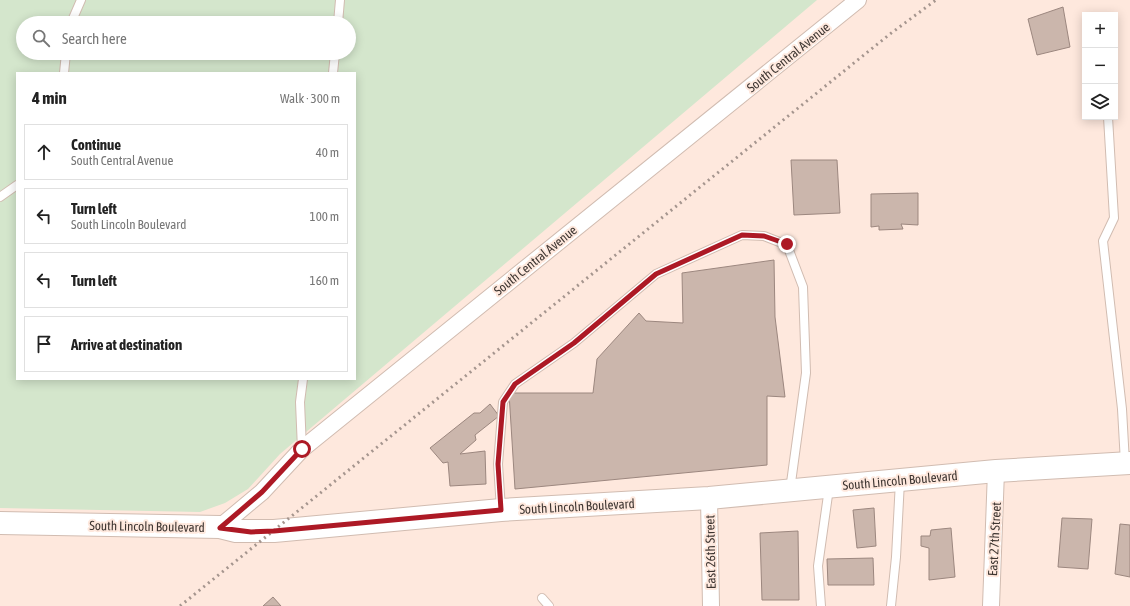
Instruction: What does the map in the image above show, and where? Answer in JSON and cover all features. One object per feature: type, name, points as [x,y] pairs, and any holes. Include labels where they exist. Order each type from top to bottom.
[{"type":"street","name":"South Central Avenue","points":[[220,528],[262,492],[302,449],[858,0]]},
{"type":"street","name":"South Lincoln Boulevard","points":[[0,523],[220,528],[251,532],[274,531],[501,510],[710,498],[996,471],[1128,463]]},
{"type":"street","name":"East 27th Street","points":[[990,606],[996,471]]},
{"type":"street","name":"East 26th Street","points":[[710,498],[710,606]]},
{"type":"lane","points":[[74,16],[81,0]]},
{"type":"lane","points":[[339,16],[340,0]]},
{"type":"lane","points":[[64,72],[65,60]]},
{"type":"lane","points":[[333,72],[334,60]]},
{"type":"lane","points":[[1108,120],[1114,218],[1103,241],[1128,463]]},
{"type":"lane","points":[[0,197],[16,186]]},
{"type":"lane","points":[[501,510],[498,464],[503,402],[515,384],[574,343],[656,274],[742,235],[764,236],[787,244],[803,287],[806,373],[790,491]]},
{"type":"lane","points":[[302,449],[300,402],[303,380]]},
{"type":"lane","points":[[891,606],[896,563],[900,480]]},
{"type":"lane","points":[[821,606],[818,566],[829,487]]},
{"type":"lane","points":[[542,598],[549,606]]},
{"type":"green space","points":[[0,0],[817,0],[280,454],[248,489],[225,503],[200,512],[0,508]]},
{"type":"building","points":[[1063,7],[1070,47],[1037,55],[1028,19]]},
{"type":"building","points":[[791,160],[837,160],[840,213],[794,215]]},
{"type":"building","points":[[918,193],[918,225],[901,224],[903,229],[879,230],[879,226],[871,227],[871,194]]},
{"type":"building","points":[[774,260],[775,317],[785,397],[767,396],[767,465],[515,489],[509,393],[593,393],[597,359],[639,313],[646,321],[683,323],[682,273]]},
{"type":"building","points":[[490,404],[499,416],[475,435],[476,440],[460,454],[485,451],[486,484],[450,486],[448,462],[443,463],[430,448],[474,413],[480,413]]},
{"type":"building","points":[[874,508],[876,546],[857,548],[853,510]]},
{"type":"building","points":[[1062,518],[1092,519],[1088,569],[1058,567]]},
{"type":"building","points":[[1120,524],[1130,525],[1130,577],[1115,574]]},
{"type":"building","points":[[951,528],[955,577],[929,580],[929,548],[921,546],[921,536],[930,536],[931,530]]},
{"type":"building","points":[[798,531],[799,600],[762,600],[760,533]]},
{"type":"building","points":[[873,558],[874,585],[828,585],[827,559]]},
{"type":"building","points":[[273,597],[281,606],[263,606]]},
{"type":"railway","points":[[180,606],[890,34],[936,0]]},
{"type":"route","points":[[302,449],[262,492],[220,528],[251,532],[274,531],[501,510],[498,464],[503,402],[515,384],[574,343],[656,274],[742,235],[764,236],[787,244]]}]
